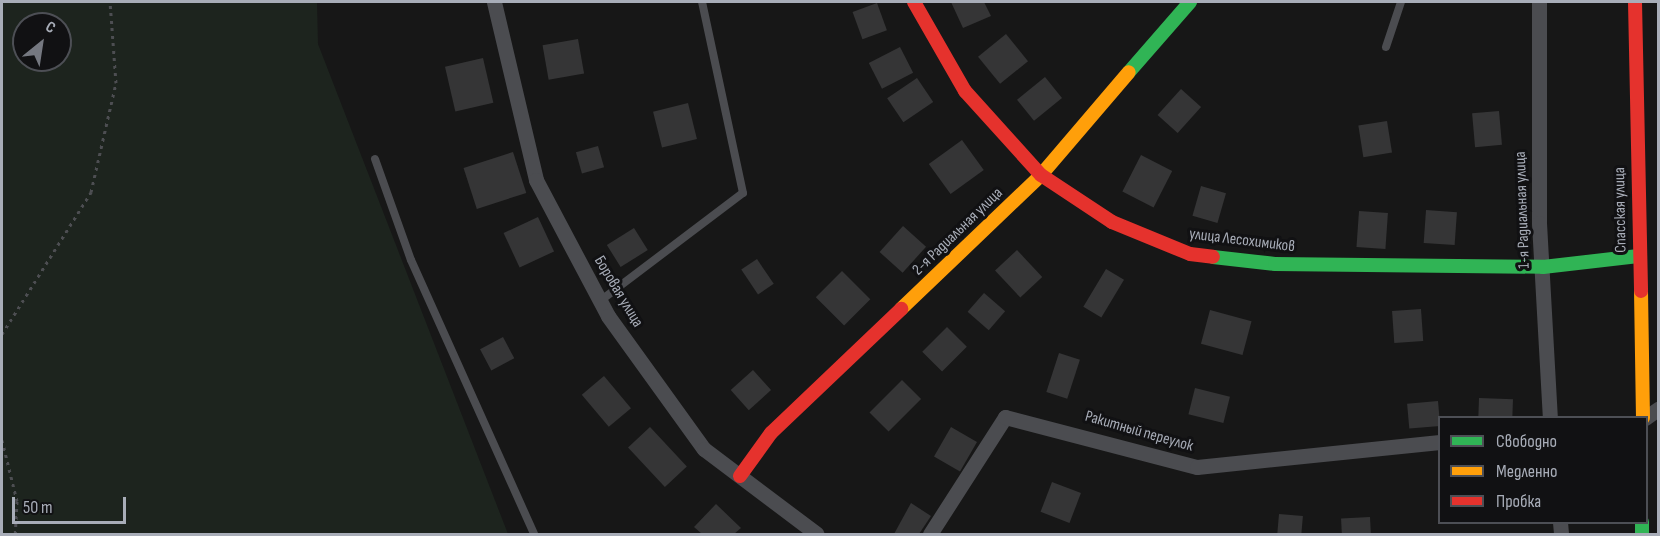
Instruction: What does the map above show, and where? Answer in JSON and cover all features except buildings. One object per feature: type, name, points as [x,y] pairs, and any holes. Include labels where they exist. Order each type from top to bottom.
[{"type":"street","name":"Боровая улица","points":[[494,2],[536,180],[600,301],[704,449],[817,534]]},
{"type":"street","name":"улица Лесохимиков","points":[[914,2],[965,91],[1041,175],[1112,222],[1190,254],[1275,264],[1544,267],[1638,256]]},
{"type":"street","name":"2-я Радиальная улица","points":[[740,476],[771,433],[1041,175],[1190,2]]},
{"type":"street","name":"1-я Радиальная улица","points":[[1539,2],[1544,267],[1550,416]]},
{"type":"street","name":"Спасская улица","points":[[1635,2],[1638,256],[1644,416]]},
{"type":"street","name":"Ракитный переулок","points":[[930,534],[1005,417],[1197,467],[1438,442]]},
{"type":"lane","points":[[600,301],[743,192],[702,2]]},
{"type":"lane","points":[[1386,47],[1401,2]]},
{"type":"lane","points":[[375,159],[411,260],[534,534]]},
{"type":"path","points":[[2,334],[91,192],[116,82],[110,2]]},
{"type":"path","points":[[2,440],[17,501],[15,534]]},
{"type":"shaded area","points":[[2,2],[317,2],[318,44],[508,534],[2,534]]},
{"type":"traffic: fast","points":[[1129,72],[1190,2]]},
{"type":"traffic: fast","points":[[1213,257],[1275,264],[1543,267],[1638,256]]},
{"type":"traffic: fast","points":[[1642,524],[1642,534]]},
{"type":"traffic: slow","points":[[901,309],[1041,175],[1129,72]]},
{"type":"traffic: slow","points":[[1641,291],[1643,416]]},
{"type":"traffic: jam","points":[[914,2],[965,91],[1041,175],[1112,222],[1190,254],[1213,257]]},
{"type":"traffic: jam","points":[[1635,2],[1641,291]]},
{"type":"traffic: jam","points":[[740,476],[771,433],[901,309]]}]
